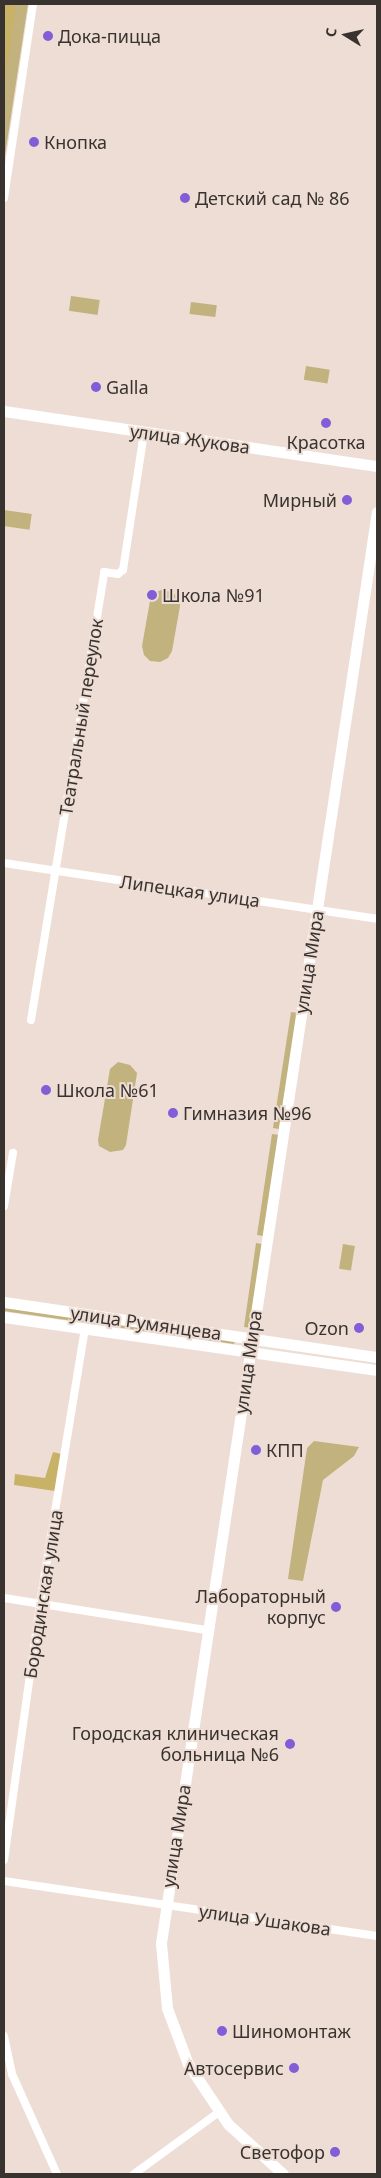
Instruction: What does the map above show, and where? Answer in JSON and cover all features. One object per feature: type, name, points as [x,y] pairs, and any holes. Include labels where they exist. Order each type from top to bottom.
[{"type":"main road","name":"улица Жукова","points":[[4,411],[377,466]]},
{"type":"main road","name":"улица Мира","points":[[282,2174],[248,2145],[219,2112],[188,2064],[169,2015],[161,1956],[165,1906],[377,512]]},
{"type":"main road","name":"улица Румянцева","points":[[4,1302],[377,1357]]},
{"type":"main road","name":"улица Румянцева","points":[[4,1316],[377,1370]]},
{"type":"street","points":[[4,198],[33,4]]},
{"type":"street","name":"Театральный переулок","points":[[31,1020],[104,572],[118,574],[123,570],[144,432]]},
{"type":"street","name":"Липецкая улица","points":[[4,863],[377,919]]},
{"type":"street","points":[[4,1206],[12,1153]]},
{"type":"street","name":"Бородинская улица","points":[[4,1860],[40,1604],[85,1328]]},
{"type":"street","points":[[4,1598],[207,1630]]},
{"type":"street","name":"улица Ушакова","points":[[4,1881],[377,1936]]},
{"type":"street","points":[[4,2036],[8,2075],[56,2174]]},
{"type":"street","points":[[134,2174],[219,2112]]},
{"type":"shaded area","points":[[4,4],[28,4],[4,162]]},
{"type":"shaded area","points":[[5,4],[16,4],[4,90],[4,14]]},
{"type":"shaded area","points":[[71,296],[100,300],[98,315],[69,311]]},
{"type":"shaded area","points":[[191,302],[217,305],[215,317],[190,314]]},
{"type":"shaded area","points":[[306,366],[330,370],[328,384],[304,380]]},
{"type":"shaded area","points":[[4,510],[32,514],[30,530],[4,526]]},
{"type":"shaded area","points":[[161,590],[172,592],[179,598],[180,606],[172,651],[168,658],[160,662],[150,661],[144,655],[142,646],[150,601],[153,594]]},
{"type":"shaded area","points":[[291,1012],[298,1013],[279,1129],[273,1128]]},
{"type":"shaded area","points":[[118,1062],[130,1065],[137,1073],[126,1145],[123,1150],[110,1152],[99,1146],[98,1140],[110,1069]]},
{"type":"shaded area","points":[[272,1134],[279,1135],[263,1236],[257,1235]]},
{"type":"shaded area","points":[[256,1243],[262,1244],[251,1328],[244,1327]]},
{"type":"shaded area","points":[[343,1244],[355,1246],[351,1271],[339,1269]]},
{"type":"shaded area","points":[[4,1306],[235,1340],[234,1344],[4,1311]]},
{"type":"shaded area","points":[[314,1441],[359,1447],[354,1456],[323,1480],[303,1581],[288,1579],[307,1448]]},
{"type":"shaded area","points":[[53,1452],[61,1454],[55,1491],[14,1485],[15,1474],[45,1478]]},
{"type":"place","name":"Дока-пицца","points":[[48,36]]},
{"type":"place","name":"Кнопка","points":[[34,142]]},
{"type":"place","name":"Детский сад № 86","points":[[185,198]]},
{"type":"place","name":"Galla","points":[[96,387]]},
{"type":"place","name":"Красотка","points":[[326,423]]},
{"type":"place","name":"Мирный","points":[[347,500]]},
{"type":"place","name":"Школа №91","points":[[152,595]]},
{"type":"place","name":"Школа №61","points":[[46,1090]]},
{"type":"place","name":"Гимназия №96","points":[[173,1113]]},
{"type":"place","name":"Ozon","points":[[359,1328]]},
{"type":"place","name":"КПП","points":[[256,1450]]},
{"type":"place","name":"Лабораторный корпус","points":[[336,1607]]},
{"type":"place","name":"Городская клиническая больница №6","points":[[290,1744]]},
{"type":"place","name":"Шиномонтаж","points":[[222,2031]]},
{"type":"place","name":"Автосервис","points":[[294,2068]]},
{"type":"place","name":"Светофор","points":[[335,2152]]}]
